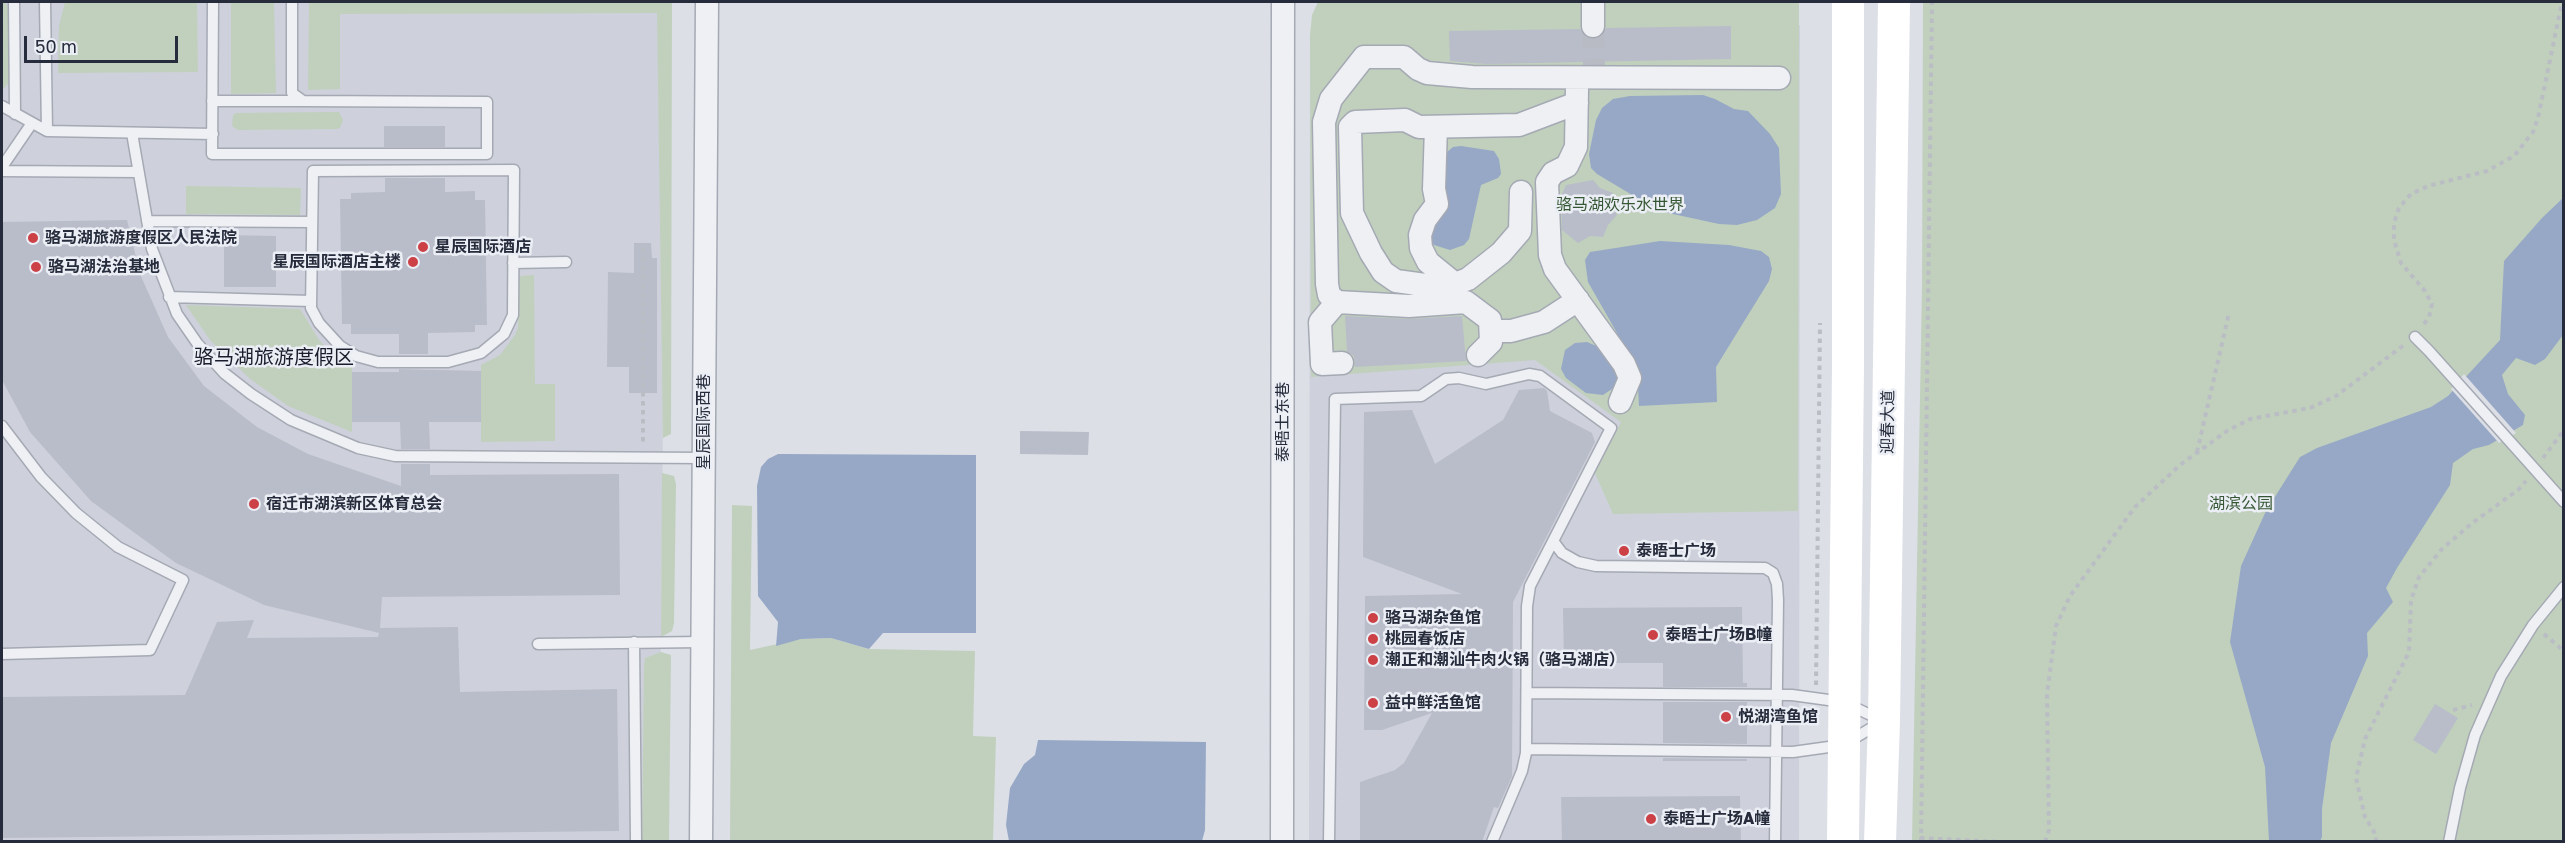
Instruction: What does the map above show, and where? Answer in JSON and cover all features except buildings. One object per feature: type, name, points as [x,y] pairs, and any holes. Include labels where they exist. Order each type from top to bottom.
[{"type":"main road","points":[[1843,842],[1843,745],[1830,700],[1848,366],[1848,2]]},
{"type":"main road","name":"迎春大道","points":[[1880,842],[1884,721],[1894,2]]},
{"type":"street","name":"星辰国际西巷","points":[[701,842],[707,2]]},
{"type":"street","name":"泰晤士东巷","points":[[1282,842],[1283,2]]},
{"type":"street","points":[[1593,2],[1593,26]]},
{"type":"street","points":[[1478,355],[1491,342],[1490,320],[1466,302],[1409,306],[1336,302],[1329,295],[1324,122],[1331,99],[1364,57],[1404,57],[1418,69],[1442,75],[1588,73],[1606,79],[1779,78]]},
{"type":"street","points":[[1588,73],[1577,103],[1576,147],[1567,166],[1553,173],[1547,182],[1546,203],[1550,255],[1556,269],[1628,372],[1630,378],[1620,402]]},
{"type":"street","points":[[1521,192],[1520,231],[1501,253],[1468,279],[1455,284],[1409,285],[1396,281],[1383,272],[1352,213],[1350,127],[1355,122],[1405,120],[1419,128],[1520,125],[1577,103]]},
{"type":"street","points":[[1436,127],[1434,189],[1437,204],[1425,220],[1420,235],[1421,248],[1428,262],[1455,284]]},
{"type":"street","points":[[1491,331],[1511,330],[1544,321],[1578,300]]},
{"type":"street","points":[[1336,302],[1320,322],[1322,364],[1342,363]]},
{"type":"lane","points":[[14,2],[15,114]]},
{"type":"lane","points":[[45,2],[47,131]]},
{"type":"lane","points":[[212,101],[487,102],[487,154],[212,154],[213,134],[212,101],[213,2]]},
{"type":"lane","points":[[292,2],[292,93],[303,101]]},
{"type":"lane","points":[[2,106],[47,131],[213,134]]},
{"type":"lane","points":[[2,169],[32,123]]},
{"type":"lane","points":[[132,133],[154,257],[177,314],[196,343],[224,373],[291,420],[358,448],[395,456],[704,458]]},
{"type":"lane","points":[[2,169],[138,171]]},
{"type":"lane","points":[[514,170],[513,263],[513,315],[504,334],[481,353],[448,362],[378,362],[356,356],[340,346],[319,323],[310,308],[313,171],[514,170]]},
{"type":"lane","points":[[147,221],[312,222]]},
{"type":"lane","points":[[513,263],[566,262]]},
{"type":"lane","points":[[169,297],[311,301]]},
{"type":"lane","points":[[2415,337],[2564,502]]},
{"type":"lane","points":[[1329,842],[1335,399],[1421,396],[1446,379],[1459,378],[1486,384],[1529,374],[1539,376],[1611,428],[1530,586],[1527,606],[1526,749],[1522,771],[1492,842]]},
{"type":"lane","points":[[2,426],[40,477],[76,513],[118,547],[183,580],[150,650],[2,654]]},
{"type":"lane","points":[[1553,541],[1562,553],[1578,562],[1596,566],[1765,568],[1773,573],[1777,584],[1775,842]]},
{"type":"lane","points":[[2449,842],[2460,788],[2475,735],[2502,676],[2533,625],[2564,587]]},
{"type":"lane","points":[[634,642],[636,842]]},
{"type":"lane","points":[[538,644],[702,642]]},
{"type":"lane","points":[[1527,693],[1777,695],[1830,700],[1884,721]]},
{"type":"lane","points":[[1526,749],[1793,752],[1843,745],[1884,721]]},
{"type":"path","points":[[1932,2],[1930,288],[1920,840],[2002,842]]},
{"type":"path","points":[[2045,842],[2049,830],[2047,694],[2056,626],[2070,596],[2135,507],[2196,453],[2227,430],[2250,419],[2310,408],[2336,396],[2415,337],[2429,317],[2432,304],[2425,291],[2401,262],[2394,240],[2394,223],[2399,208],[2411,194],[2428,186],[2487,171],[2514,156],[2533,132],[2538,118],[2562,2]]},
{"type":"path","points":[[643,249],[643,458]]},
{"type":"path","points":[[2196,453],[2229,313]]},
{"type":"path","points":[[1820,320],[1830,700]]},
{"type":"path","points":[[2376,842],[2376,835],[2365,817],[2356,778],[2365,739],[2409,652],[2411,600],[2419,577],[2442,549],[2471,524],[2518,490],[2564,430]]},
{"type":"path","points":[[2533,625],[2564,651]]},
{"type":"shaded area","points":[[2,2],[667,2],[659,841],[2,842]]},
{"type":"shaded area","name":"泰晤士广场","points":[[1800,25],[1799,841],[1309,842],[1310,35]]},
{"type":"green space","points":[[2,2],[5,2],[9,9],[10,76],[8,84],[2,90]]},
{"type":"green space","points":[[65,2],[197,2],[198,72],[58,73],[59,26]]},
{"type":"green space","points":[[231,2],[274,2],[276,93],[231,94]]},
{"type":"green space","points":[[309,2],[672,2],[671,434],[663,438],[657,13],[340,14],[340,89],[308,90]]},
{"type":"green space","name":"骆马湖欢乐水世界","points":[[1318,2],[1799,2],[1798,511],[1613,514],[1595,473],[1621,422],[1535,360],[1311,377],[1310,35],[1312,15]]},
{"type":"green space","name":"湖滨公园","points":[[2563,2],[2563,841],[1912,842],[1922,287],[1923,3]]},
{"type":"green space","points":[[339,112],[343,120],[340,128],[337,129],[238,130],[232,126],[233,115],[236,113]]},
{"type":"green space","points":[[186,186],[301,188],[300,215],[186,214]]},
{"type":"green space","points":[[534,275],[535,384],[555,384],[555,441],[481,442],[481,365],[500,355],[515,335],[518,328],[519,279],[521,276]]},
{"type":"green space","points":[[186,305],[300,309],[319,340],[333,355],[352,366],[352,432],[288,406],[249,378],[210,340]]},
{"type":"green space","points":[[662,473],[674,476],[676,484],[674,623],[672,631],[661,637]]},
{"type":"green space","points":[[732,505],[752,506],[750,650],[801,639],[831,638],[869,649],[975,651],[973,736],[996,737],[993,841],[730,842]]},
{"type":"green space","points":[[661,652],[671,655],[669,841],[642,841],[644,667],[645,658]]},
{"type":"water","points":[[1703,95],[1734,109],[1748,111],[1770,134],[1779,148],[1781,194],[1775,208],[1757,220],[1737,225],[1719,224],[1659,211],[1597,174],[1591,168],[1589,154],[1596,120],[1602,108],[1613,99],[1630,96]]},
{"type":"water","points":[[1453,147],[1494,151],[1499,159],[1501,174],[1498,178],[1481,185],[1469,239],[1464,245],[1450,250],[1434,245],[1429,238],[1447,152]]},
{"type":"water","points":[[2563,198],[2563,335],[2545,359],[2535,365],[2516,358],[2502,375],[2508,394],[2525,415],[2523,425],[2489,445],[2473,449],[2453,463],[2450,485],[2386,588],[2393,602],[2367,633],[2368,656],[2331,743],[2320,841],[2269,841],[2265,767],[2230,642],[2241,566],[2266,511],[2300,457],[2317,448],[2431,407],[2448,396],[2500,340],[2504,261]]},
{"type":"water","points":[[1660,241],[1729,245],[1761,251],[1769,257],[1772,269],[1769,281],[1716,367],[1717,402],[1639,406],[1637,368],[1588,282],[1585,260],[1590,252]]},
{"type":"water","points":[[1587,342],[1608,351],[1619,378],[1615,387],[1603,395],[1586,393],[1566,378],[1561,369],[1565,350],[1575,343]]},
{"type":"water","points":[[778,454],[976,455],[976,633],[883,633],[869,649],[831,638],[801,639],[776,646],[778,622],[758,596],[757,486],[761,467],[768,459]]},
{"type":"water","points":[[1038,740],[1206,742],[1205,830],[1202,841],[1009,841],[1006,825],[1010,788],[1024,764],[1035,755]]},
{"type":"pier","points":[[2464,374],[2516,433],[2499,443],[2451,389]]},
{"type":"tunnel","points":[[1593,26],[1594,66]]},
{"type":"place","name":"骆马湖旅游度假区人民法院","points":[[33,238]]},
{"type":"place","name":"星辰国际酒店","points":[[423,247]]},
{"type":"place","name":"星辰国际酒店主楼","points":[[413,262]]},
{"type":"place","name":"骆马湖法治基地","points":[[36,267]]},
{"type":"place","name":"宿迁市湖滨新区体育总会","points":[[254,504]]},
{"type":"place","name":"泰晤士广场","points":[[1624,551]]},
{"type":"place","name":"骆马湖杂鱼馆","points":[[1373,618]]},
{"type":"place","name":"泰晤士广场B幢","points":[[1653,635]]},
{"type":"place","name":"桃园春饭店","points":[[1373,639]]},
{"type":"place","name":"潮正和潮汕牛肉火锅（骆马湖店）","points":[[1373,660]]},
{"type":"place","name":"益中鲜活鱼馆","points":[[1373,703]]},
{"type":"place","name":"悦湖湾鱼馆","points":[[1726,717]]},
{"type":"place","name":"泰晤士广场A幢","points":[[1651,819]]},
{"type":"district","name":"骆马湖旅游度假区","points":[[274,358]]}]
